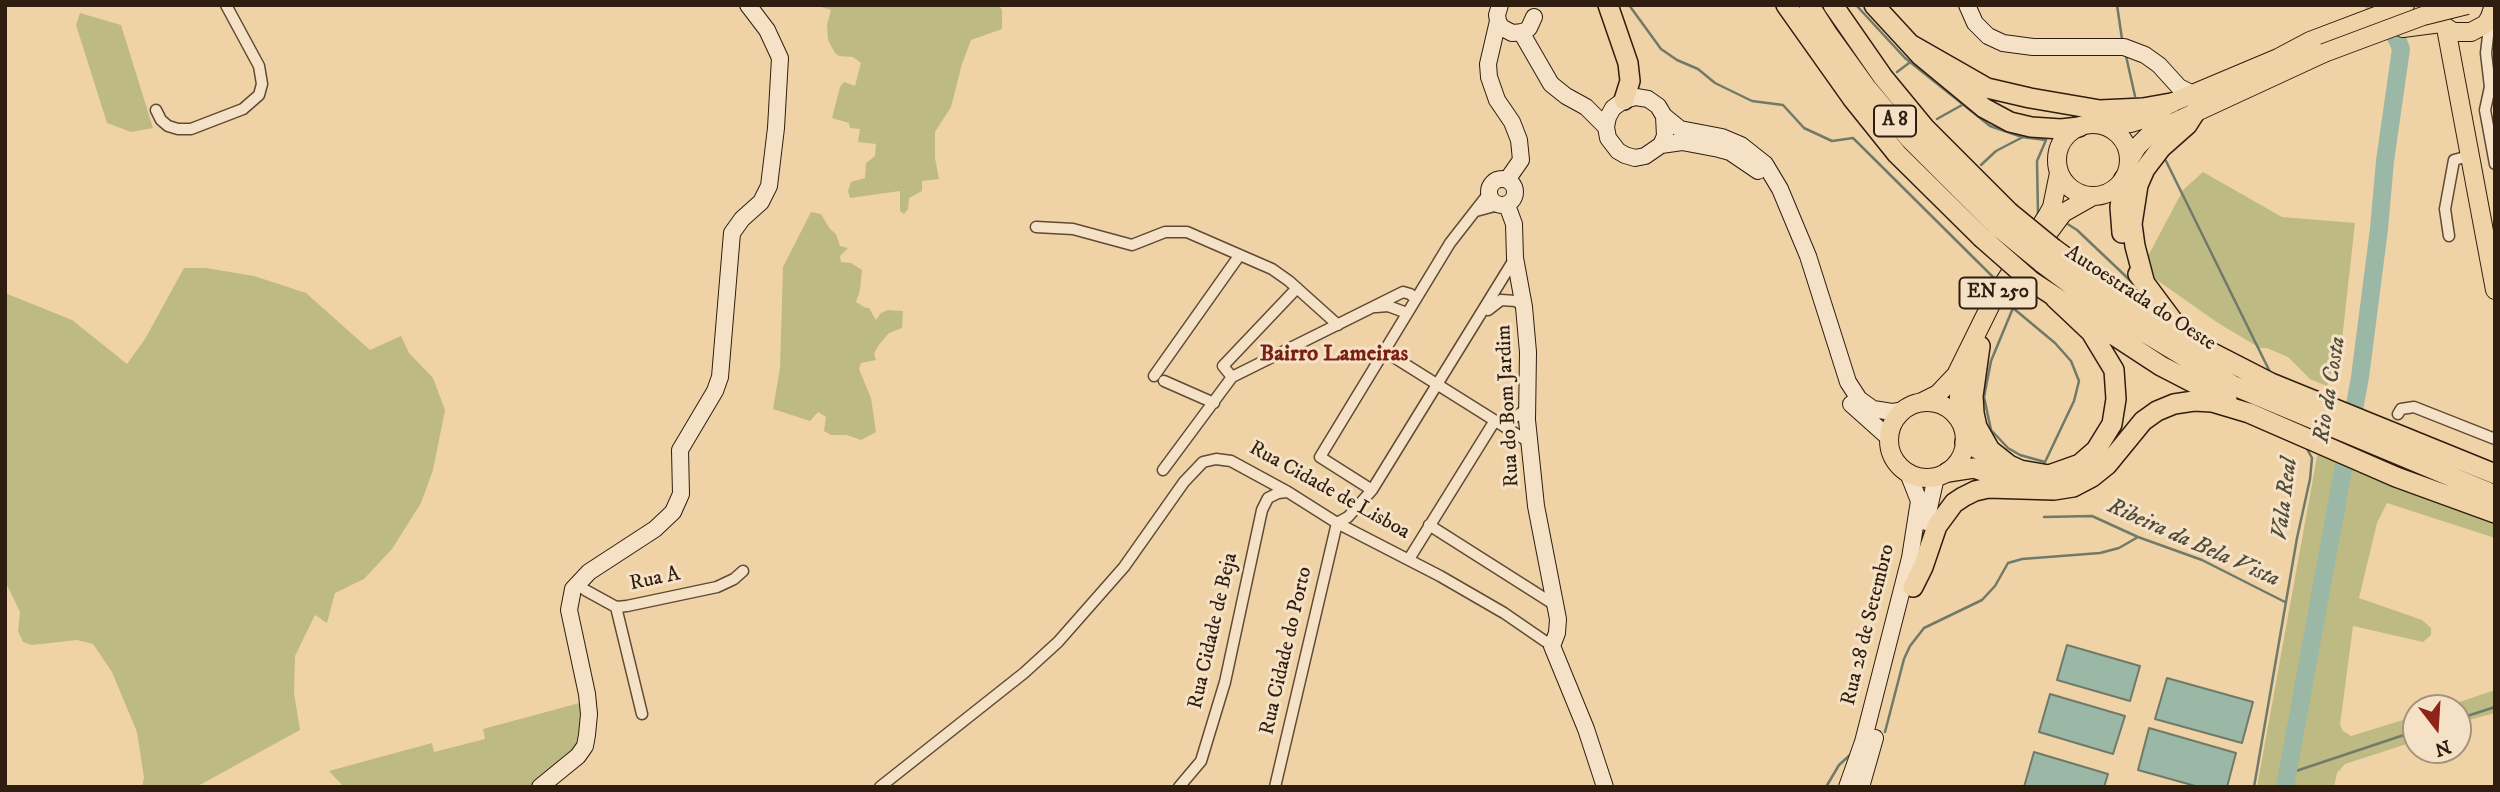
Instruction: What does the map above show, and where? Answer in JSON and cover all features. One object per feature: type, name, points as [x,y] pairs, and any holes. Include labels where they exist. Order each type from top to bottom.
[{"type":"highway","points":[[1786,5],[1852,98],[1897,154],[1995,225],[2031,281],[2161,366],[2226,399],[2249,414]]},
{"type":"highway","name":"Autoestrada do Oeste","points":[[1809,5],[1866,87],[1909,138],[1995,225],[2110,290],[2271,393],[2406,449],[2495,495]]},
{"type":"highway","name":"Autoestrada do Oeste","points":[[1833,5],[1883,77],[1925,128],[1995,225]]},
{"type":"highway","points":[[1874,5],[1921,57],[1984,108],[2010,122],[2031,128],[2078,127]]},
{"type":"highway","points":[[1609,6],[1628,63],[1630,81],[1619,104]]},
{"type":"highway","points":[[1910,44],[1987,88],[2030,98],[2100,110],[2143,108],[2171,103]]},
{"type":"highway","points":[[2145,284],[2132,224],[2138,185],[2145,169],[2161,148],[2187,125],[2195,102]]},
{"type":"highway","points":[[2127,170],[2120,207],[2120,225],[2130,262],[2165,313],[2191,342]]},
{"type":"highway","name":"Autoestrada do Oeste","points":[[2047,255],[2099,305],[2232,385],[2271,393]]},
{"type":"highway","points":[[1965,442],[2020,470],[2049,475],[2080,464],[2096,450],[2112,424],[2116,399],[2114,370],[2091,332],[2055,298]]},
{"type":"highway","points":[[1980,346],[1973,396],[1977,426],[1990,450],[2009,465]]},
{"type":"highway","points":[[1913,587],[1937,526],[1954,503],[1975,491],[1989,488],[2037,491],[2073,487],[2107,465],[2143,421],[2157,411],[2174,404],[2194,401],[2212,402],[2249,414],[2396,477],[2495,513]]},
{"type":"highway","name":"Autoestrada do Oeste","points":[[2406,449],[2495,474]]},
{"type":"highway","points":[[1942,474],[1974,468],[2037,491]]},
{"type":"main road","points":[[2433,5],[2452,24],[2452,53],[2495,290]]},
{"type":"main road","points":[[2322,50],[2423,16],[2467,5]]},
{"type":"main road","name":"EN 250","points":[[1965,442],[1959,419],[1962,383],[2011,289],[2058,220],[2073,206],[2116,188],[2137,147],[2151,133],[2195,102],[2278,67],[2310,41],[2398,8]]},
{"type":"main road","points":[[2278,67],[2421,10],[2452,24],[2479,29],[2492,18]]},
{"type":"main road","name":"EN 250","points":[[2278,67],[2301,69],[2399,29],[2452,24]]},
{"type":"main road","name":"EN 250","points":[[1903,410],[1938,394],[1956,375],[1993,300],[2052,207],[2059,173],[2058,152],[2069,133],[2078,127],[2095,124],[2131,123],[2144,119],[2171,103],[2195,102]]},
{"type":"main road","points":[[2104,125],[2114,130],[2128,149],[2127,170]]},
{"type":"main road","points":[[2059,173],[2073,190],[2093,196]]},
{"type":"main road","points":[[1922,402],[1943,405],[1959,419]]},
{"type":"main road","points":[[1903,410],[1896,418],[1889,438],[1893,458],[1908,473],[1927,478],[1942,474],[1956,464],[1963,453],[1965,442]]},
{"type":"street","points":[[156,110],[168,126],[191,129],[243,109],[259,95],[262,84],[259,66],[226,5]]},
{"type":"street","points":[[540,787],[578,756],[585,746],[587,735],[587,694],[569,610],[571,593],[577,582],[589,572],[655,529],[673,512],[681,494],[680,450],[715,391],[720,377],[732,233],[742,219],[761,202],[769,186],[776,128],[780,58],[766,30],[748,5]]},
{"type":"street","points":[[1967,5],[1975,23],[1987,36],[2003,43],[2033,47],[2124,47],[2145,55],[2159,65],[2195,102]]},
{"type":"street","points":[[1492,51],[1516,33],[1529,28],[1534,10]]},
{"type":"street","points":[[1534,10],[1534,32],[1541,68]]},
{"type":"street","points":[[1499,13],[1506,31],[1516,33],[1551,84],[1586,107],[1606,127],[1612,145],[1625,155],[1634,158],[1645,156],[1661,145],[1665,136],[1664,116]]},
{"type":"street","name":"Rua do Bom Jardim","points":[[1499,13],[1488,64],[1489,77],[1497,100],[1512,122],[1519,140],[1521,160],[1507,180],[1515,190],[1513,199],[1498,201],[1514,224],[1515,258],[1524,307],[1528,352],[1529,442],[1536,506],[1555,605],[1557,633],[1552,646]]},
{"type":"street","points":[[2492,18],[2486,53],[2490,87],[2485,110],[2495,164]]},
{"type":"street","points":[[2452,24],[2489,43]]},
{"type":"street","points":[[1586,107],[1619,104],[1636,97],[1648,99],[1680,129],[1722,137],[1741,145],[1765,164],[1780,189],[1808,256],[1848,382],[1859,399],[1873,409],[1892,412],[1903,410]]},
{"type":"street","points":[[1606,127],[1608,117],[1619,104]]},
{"type":"street","points":[[1661,145],[1682,142],[1730,152],[1756,168],[1764,179],[1798,258],[1839,388],[1860,413],[1889,438]]},
{"type":"street","points":[[2449,236],[2445,209],[2454,160],[2469,156]]},
{"type":"street","points":[[1372,490],[1320,457],[1450,243],[1476,211],[1498,201]]},
{"type":"street","points":[[1036,227],[1073,229],[1132,245],[1165,232],[1187,232],[1272,270],[1297,288],[1338,325]]},
{"type":"street","points":[[1214,403],[1159,378],[1239,256]]},
{"type":"street","points":[[1337,523],[1348,517],[1372,490],[1515,258]]},
{"type":"street","points":[[1232,377],[1223,366],[1297,288]]},
{"type":"street","points":[[1163,470],[1232,377],[1403,292],[1415,298]]},
{"type":"street","points":[[1479,320],[1501,300],[1516,301],[1524,307]]},
{"type":"street","points":[[1371,308],[1388,306],[1407,313]]},
{"type":"street","points":[[1384,351],[1529,442]]},
{"type":"street","points":[[2399,414],[2401,408],[2414,407],[2495,439]]},
{"type":"street","points":[[1494,422],[1509,421],[1527,409]]},
{"type":"street","points":[[1409,559],[1494,422]]},
{"type":"street","name":"Rua Cidade de Lisboa","points":[[880,787],[1024,673],[1058,642],[1124,567],[1184,482],[1203,462],[1216,459],[1231,461],[1337,523],[1409,559],[1504,613],[1552,646]]},
{"type":"street","name":"Rua 28 de Setembro","points":[[1847,787],[1863,742],[1910,558],[1919,501],[1908,473]]},
{"type":"street","name":"Rua 28 de Setembro","points":[[1861,787],[1913,587],[1933,484],[1942,474]]},
{"type":"street","name":"Rua Cidade de Beja","points":[[1180,787],[1201,761],[1225,682],[1262,510],[1268,498],[1288,492]]},
{"type":"street","name":"Rua Cidade do Porto","points":[[1275,787],[1337,523]]},
{"type":"street","points":[[1429,525],[1555,605]]},
{"type":"street","name":"Rua A","points":[[577,582],[585,590],[615,607],[717,587],[743,571]]},
{"type":"street","points":[[615,607],[642,714]]},
{"type":"street","points":[[1552,646],[1586,729],[1605,787]]},
{"type":"shaded area","points":[[815,5],[999,5],[1002,10],[1002,29],[971,40],[951,107],[935,132],[935,158],[939,179],[922,181],[922,191],[909,198],[908,209],[904,214],[900,211],[900,191],[850,198],[848,191],[851,182],[865,178],[866,163],[875,156],[876,144],[858,142],[860,129],[850,128],[849,123],[832,118],[840,87],[844,82],[855,86],[861,63],[853,57],[835,53],[828,40],[827,25],[831,10]]},
{"type":"shaded area","points":[[80,13],[121,25],[153,128],[131,132],[107,123],[76,25]]},
{"type":"shaded area","points":[[2203,172],[2282,217],[2355,223],[2342,340],[2327,386],[2310,379],[2288,357],[2267,348],[2260,348],[2218,323],[2154,278],[2147,258],[2183,190]]},
{"type":"shaded area","points":[[811,212],[821,214],[836,234],[840,246],[848,248],[840,256],[841,262],[851,263],[862,270],[856,302],[869,308],[876,320],[881,313],[888,310],[903,311],[902,328],[889,333],[874,354],[876,360],[861,363],[859,369],[871,398],[876,432],[861,440],[847,435],[831,435],[824,431],[826,417],[818,412],[810,421],[773,409],[780,368],[783,267]]},
{"type":"shaded area","points":[[184,268],[206,268],[254,276],[306,293],[370,350],[401,336],[409,353],[433,378],[445,410],[433,470],[421,503],[392,549],[364,579],[335,593],[327,623],[315,615],[295,656],[294,693],[300,730],[196,787],[142,787],[144,778],[137,732],[112,672],[93,644],[77,640],[32,645],[23,642],[18,631],[20,612],[5,581],[5,293],[72,320],[127,364],[145,339]]},
{"type":"shaded area","points":[[2318,451],[2495,517],[2495,538],[2387,503],[2377,523],[2359,598],[2422,620],[2431,628],[2431,635],[2423,642],[2353,626],[2340,725],[2343,731],[2351,736],[2402,720],[2402,746],[2345,764],[2337,773],[2334,787],[2257,787]]},
{"type":"shaded area","points":[[2067,645],[2140,666],[2130,701],[2057,680]]},
{"type":"shaded area","points":[[2167,678],[2253,702],[2242,743],[2155,719]]},
{"type":"shaded area","points":[[2495,690],[2495,713],[2472,719],[2472,698]]},
{"type":"shaded area","points":[[2050,694],[2125,716],[2113,754],[2039,732]]},
{"type":"shaded area","points":[[583,702],[583,728],[576,750],[529,787],[344,787],[329,771],[432,743],[434,752],[485,739],[483,729]]},
{"type":"shaded area","points":[[2149,728],[2236,753],[2227,787],[2199,787],[2138,770]]},
{"type":"shaded area","points":[[2034,752],[2108,774],[2104,787],[2024,787]]},
{"type":"waterway","name":"Ribeira da Bela Vista","points":[[1629,5],[1661,49],[1698,69],[1715,83],[1752,101],[1783,105],[1804,128],[1832,141],[1853,138],[1995,279]]},
{"type":"waterway","points":[[1856,5],[1905,58],[1990,126],[2022,137],[2046,140],[2037,161],[2038,215]]},
{"type":"waterway","name":"Vala Real","points":[[2117,5],[2122,39]]},
{"type":"waterway","name":"Rio da Costa","points":[[2285,787],[2360,377],[2401,49],[2374,5]]},
{"type":"waterway","name":"Vala Real","points":[[2126,56],[2135,96]]},
{"type":"waterway","points":[[1897,72],[1909,63]]},
{"type":"waterway","points":[[1937,119],[1962,105]]},
{"type":"waterway","points":[[1981,165],[1996,151],[2021,138]]},
{"type":"waterway","name":"Vala Real","points":[[2166,161],[2270,372]]},
{"type":"waterway","points":[[2066,223],[2077,230],[2135,285],[2132,289]]},
{"type":"waterway","name":"Ribeira da Bela Vista","points":[[2013,308],[2055,343],[2071,361],[2079,381],[2074,401],[2045,462],[2020,455],[2008,448],[1991,430],[1984,397],[1991,361],[2013,308]]},
{"type":"waterway","name":"Vala Real","points":[[2254,787],[2297,538],[2310,479],[2312,458],[2306,447]]},
{"type":"waterway","name":"Ribeira da Bela Vista","points":[[2044,517],[2092,516],[2138,537],[2202,560],[2285,602]]},
{"type":"waterway","points":[[1885,732],[1904,659],[1910,646],[1924,628],[1982,600],[1995,586],[2008,563],[2022,559],[2100,553],[2119,548],[2138,537]]},
{"type":"waterway","points":[[2472,714],[2495,707]]},
{"type":"waterway","points":[[2287,774],[2402,736]]},
{"type":"waterway","points":[[1826,787],[1839,765],[1851,754]]},
{"type":"district","name":"Bairro Lameiras","points":[[1334,355]]}]
